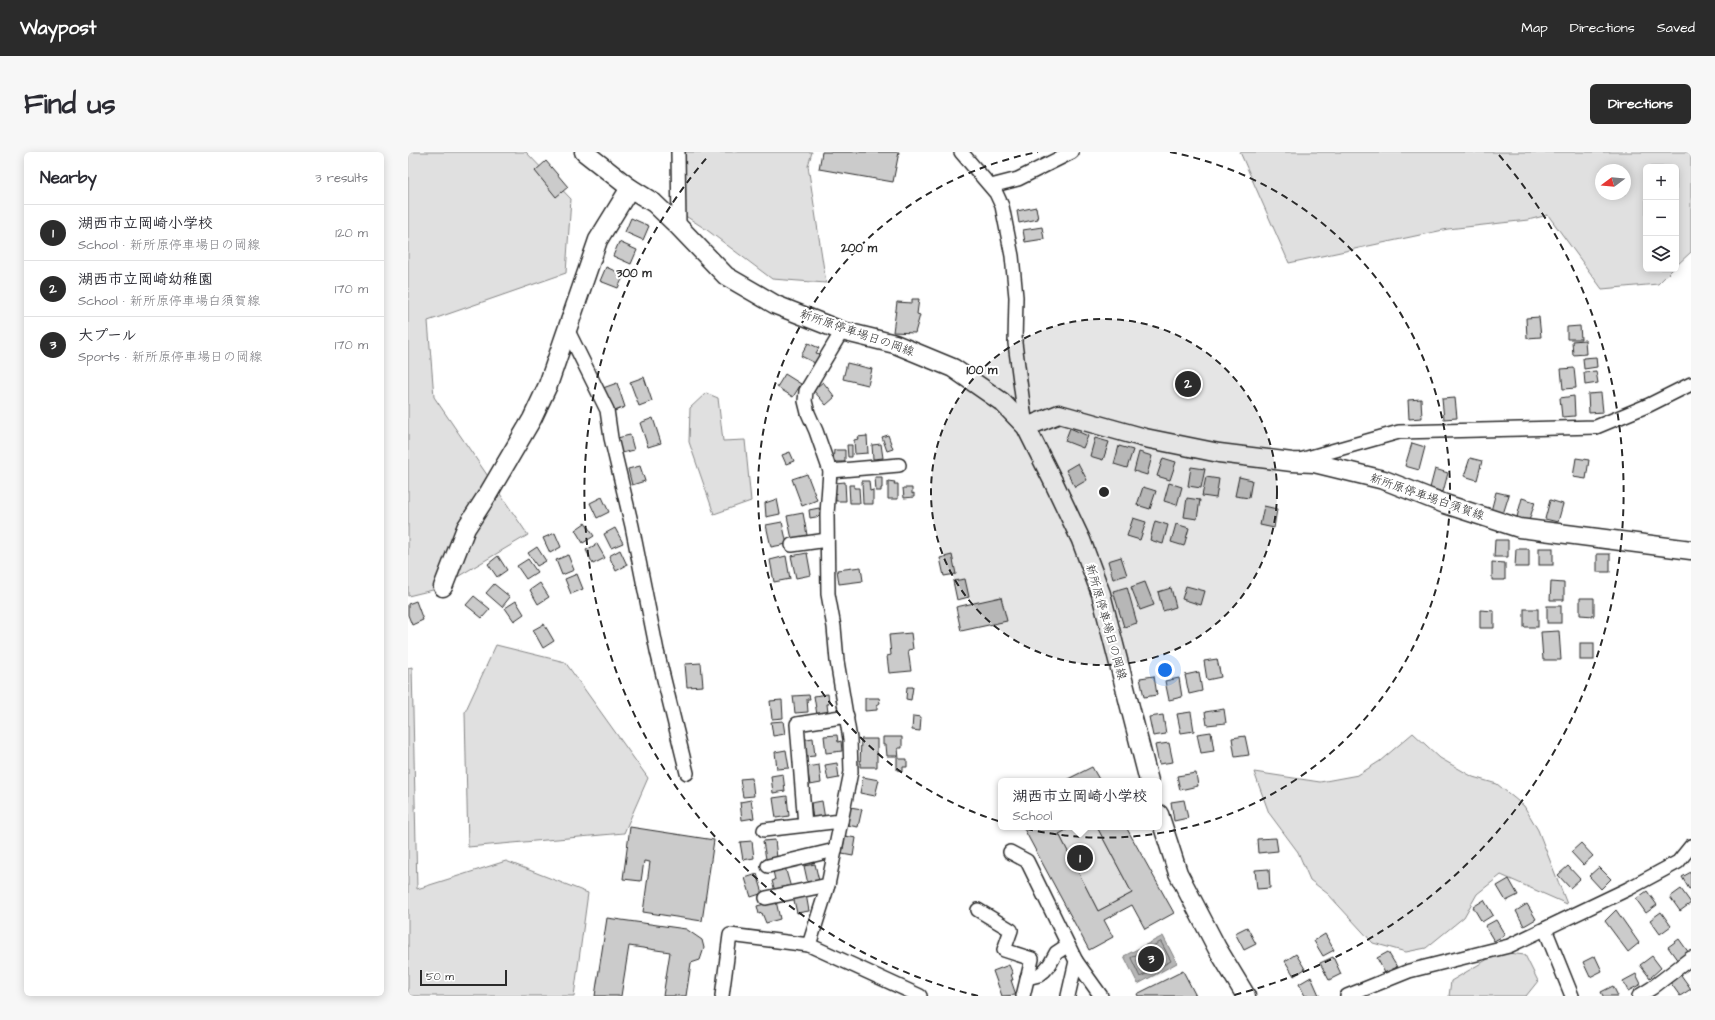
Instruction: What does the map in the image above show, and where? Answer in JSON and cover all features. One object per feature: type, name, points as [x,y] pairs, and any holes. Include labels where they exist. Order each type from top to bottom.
[{"type":"main road","name":"新所原停車場日の岡線","points":[[584,152],[630,188],[654,204],[679,227],[726,276],[776,305],[842,331],[895,344],[953,368],[1002,402],[1026,427],[1081,540],[1100,594],[1148,778]]},
{"type":"main road","points":[[443,587],[466,528],[488,494],[532,419],[548,385],[568,331],[598,240],[630,188]]},
{"type":"main road","name":"新所原停車場白須賀線","points":[[1026,427],[1059,414],[1145,438],[1219,453],[1292,462],[1314,462],[1384,480],[1444,504],[1519,528],[1691,550]]},
{"type":"main road","points":[[1162,823],[1178,873],[1217,948],[1246,996]]},
{"type":"street","points":[[678,152],[679,227]]},
{"type":"street","points":[[961,152],[991,186],[1002,206],[1012,256],[1016,297],[1015,343],[1026,427]]},
{"type":"street","points":[[991,186],[1018,178],[1072,152]]},
{"type":"street","points":[[568,331],[606,410],[611,438],[632,526],[656,651],[687,773]]},
{"type":"street","points":[[809,944],[828,885],[851,766],[850,738],[828,594],[827,514],[830,472],[805,401],[806,391],[842,331]]},
{"type":"street","points":[[1292,462],[1399,432],[1596,427],[1649,406],[1691,384]]},
{"type":"street","points":[[830,472],[899,465]]},
{"type":"street","points":[[792,545],[827,540]]},
{"type":"street","points":[[806,825],[797,724],[847,716]]},
{"type":"street","points":[[764,830],[841,821]]},
{"type":"street","points":[[1347,996],[1410,971],[1509,946],[1628,889],[1678,862],[1691,846]]},
{"type":"street","points":[[768,866],[835,850]]},
{"type":"street","points":[[1010,852],[1027,861],[1076,961],[1101,996]]},
{"type":"street","points":[[1678,862],[1691,864]]},
{"type":"street","points":[[766,898],[828,885]]},
{"type":"street","points":[[978,910],[1011,930],[1004,950],[1048,966]]},
{"type":"street","points":[[1545,929],[1572,996]]},
{"type":"street","points":[[722,996],[730,936],[809,944],[920,996]]},
{"type":"street","points":[[1027,978],[1039,974],[1048,966],[1056,953],[1068,945]]},
{"type":"street","points":[[1639,996],[1652,988],[1691,958]]},
{"type":"street","points":[[1023,996],[1032,959]]},
{"type":"street","points":[[1068,996],[1076,961]]},
{"type":"shaded area","points":[[408,152],[526,152],[571,199],[566,273],[428,321],[434,397],[528,535],[437,589],[408,596]]},
{"type":"shaded area","points":[[673,152],[812,152],[808,166],[826,283],[772,279],[707,230],[684,215]]},
{"type":"shaded area","points":[[1240,152],[1691,152],[1691,252],[1679,263],[1679,164],[1643,164],[1643,272],[1670,272],[1658,284],[1602,289],[1548,215],[1528,220],[1448,229],[1289,263]]},
{"type":"shaded area","points":[[706,393],[718,398],[723,441],[745,440],[751,501],[714,514],[689,442],[690,408]]},
{"type":"shaded area","points":[[496,645],[565,662],[648,778],[624,833],[468,847],[465,712]]},
{"type":"shaded area","points":[[412,667],[417,889],[506,861],[588,893],[574,996],[408,996],[408,668]]},
{"type":"shaded area","points":[[1413,733],[1440,758],[1473,777],[1497,784],[1524,806],[1538,830],[1567,904],[1501,875],[1477,894],[1464,917],[1426,948],[1406,952],[1373,943],[1328,894],[1310,880],[1298,852],[1269,813],[1254,772],[1320,782],[1358,775],[1380,761]]},
{"type":"shaded area","points":[[1066,830],[1099,830],[1132,893],[1098,911],[1059,834]]},
{"type":"shaded area","points":[[1508,953],[1525,955],[1538,981],[1526,996],[1449,996],[1451,981],[1488,959]]},
{"type":"water","points":[[1163,936],[1177,963],[1138,984],[1124,956]]},
{"type":"building","points":[[822,152],[899,152],[893,182],[819,169]]},
{"type":"building","points":[[546,161],[568,187],[556,197],[535,171]]},
{"type":"building","points":[[1036,207],[1038,219],[1019,223],[1017,211]]},
{"type":"building","points":[[631,218],[649,226],[643,240],[625,232]]},
{"type":"building","points":[[1042,227],[1044,239],[1025,242],[1023,230]]},
{"type":"building","points":[[619,242],[637,250],[631,264],[613,256]]},
{"type":"building","points":[[606,267],[624,275],[618,288],[600,281]]},
{"type":"building","points":[[912,299],[919,299],[917,314],[920,315],[915,333],[893,332],[897,302],[912,303]]},
{"type":"building","points":[[1539,317],[1541,337],[1527,338],[1526,318]]},
{"type":"building","points":[[1580,326],[1581,339],[1567,339],[1567,327]]},
{"type":"building","points":[[1585,340],[1586,354],[1573,355],[1572,341]]},
{"type":"building","points":[[808,343],[819,348],[816,353],[820,354],[815,363],[801,356]]},
{"type":"building","points":[[1596,357],[1597,367],[1584,369],[1583,358]]},
{"type":"building","points":[[847,363],[872,369],[868,385],[843,379]]},
{"type":"building","points":[[1574,368],[1576,388],[1563,389],[1561,369]]},
{"type":"building","points":[[1596,371],[1598,383],[1585,385],[1584,372]]},
{"type":"building","points":[[785,374],[801,384],[793,397],[777,387]]},
{"type":"building","points":[[644,377],[652,401],[639,406],[630,382]]},
{"type":"building","points":[[823,382],[835,397],[826,405],[813,390]]},
{"type":"building","points":[[617,383],[625,407],[612,412],[603,388]]},
{"type":"building","points":[[1601,393],[1603,412],[1589,413],[1588,394]]},
{"type":"building","points":[[1574,396],[1575,416],[1562,417],[1560,398]]},
{"type":"building","points":[[1455,398],[1457,418],[1444,419],[1442,399]]},
{"type":"building","points":[[1421,399],[1422,418],[1409,419],[1408,400]]},
{"type":"building","points":[[653,418],[661,443],[648,447],[640,423]]},
{"type":"building","points":[[1070,428],[1088,436],[1083,448],[1065,441]]},
{"type":"building","points":[[630,435],[634,450],[622,453],[617,438]]},
{"type":"building","points":[[888,435],[893,449],[887,451],[882,437]]},
{"type":"building","points":[[867,436],[868,453],[855,454],[854,440],[858,439],[857,437]]},
{"type":"building","points":[[1095,438],[1109,442],[1103,460],[1090,456]]},
{"type":"building","points":[[1412,443],[1425,447],[1419,470],[1405,466]]},
{"type":"building","points":[[881,444],[883,458],[873,459],[872,445]]},
{"type":"building","points":[[847,445],[852,445],[852,457],[848,457]]},
{"type":"building","points":[[1119,446],[1133,450],[1127,468],[1114,464]]},
{"type":"building","points":[[834,450],[845,450],[845,462],[833,462]]},
{"type":"building","points":[[790,452],[794,461],[786,464],[782,455]]},
{"type":"building","points":[[1139,452],[1152,456],[1147,475],[1134,471]]},
{"type":"building","points":[[1163,458],[1176,462],[1170,480],[1157,476]]},
{"type":"building","points":[[1470,458],[1482,461],[1477,480],[1464,476]]},
{"type":"building","points":[[1576,458],[1589,460],[1586,479],[1573,477]]},
{"type":"building","points":[[1078,463],[1087,480],[1075,487],[1066,470]]},
{"type":"building","points":[[640,466],[645,481],[632,485],[628,469]]},
{"type":"building","points":[[1191,467],[1205,469],[1201,488],[1188,486]]},
{"type":"building","points":[[1435,469],[1448,473],[1443,492],[1430,488]]},
{"type":"building","points":[[807,474],[817,500],[802,506],[792,479]]},
{"type":"building","points":[[875,477],[882,477],[881,491],[876,491]]},
{"type":"building","points":[[1206,477],[1219,479],[1216,498],[1202,496]]},
{"type":"building","points":[[1239,477],[1252,480],[1249,498],[1235,496]]},
{"type":"building","points":[[862,481],[869,481],[870,491],[873,490],[873,504],[863,504]]},
{"type":"building","points":[[888,481],[898,484],[898,499],[888,499]]},
{"type":"building","points":[[845,482],[846,501],[836,501],[835,483]]},
{"type":"building","points":[[1169,483],[1182,487],[1177,505],[1164,501]]},
{"type":"building","points":[[849,485],[854,485],[854,488],[859,488],[860,503],[850,503]]},
{"type":"building","points":[[1143,487],[1156,491],[1150,509],[1137,505]]},
{"type":"building","points":[[903,488],[912,488],[912,494],[914,493],[914,497],[904,498]]},
{"type":"building","points":[[1496,492],[1509,495],[1503,514],[1491,511]]},
{"type":"building","points":[[602,497],[609,512],[597,518],[590,503]]},
{"type":"building","points":[[1187,498],[1200,500],[1197,519],[1184,517]]},
{"type":"building","points":[[1522,498],[1535,502],[1529,521],[1517,517]]},
{"type":"building","points":[[777,499],[780,514],[766,517],[765,503]]},
{"type":"building","points":[[1550,500],[1563,504],[1558,522],[1545,519]]},
{"type":"building","points":[[1264,506],[1277,509],[1274,528],[1260,525]]},
{"type":"building","points":[[819,508],[821,516],[810,518],[809,510]]},
{"type":"building","points":[[803,513],[807,535],[792,539],[787,516]]},
{"type":"building","points":[[1133,518],[1146,522],[1140,540],[1127,536]]},
{"type":"building","points":[[1155,521],[1168,525],[1163,544],[1150,540]]},
{"type":"building","points":[[782,522],[787,544],[771,547],[766,525]]},
{"type":"building","points":[[585,523],[594,536],[583,543],[575,530]]},
{"type":"building","points":[[1176,524],[1189,528],[1184,546],[1171,542]]},
{"type":"building","points":[[615,528],[623,543],[611,548],[604,534]]},
{"type":"building","points":[[555,533],[561,547],[550,553],[543,538]]},
{"type":"building","points":[[1495,540],[1508,540],[1508,557],[1494,557]]},
{"type":"building","points":[[597,544],[605,558],[593,564],[586,550]]},
{"type":"building","points":[[537,547],[546,561],[537,566],[528,553]]},
{"type":"building","points":[[1539,548],[1553,548],[1553,565],[1539,565]]},
{"type":"building","points":[[1516,549],[1529,549],[1529,567],[1515,567]]},
{"type":"building","points":[[620,550],[627,565],[616,571],[609,556]]},
{"type":"building","points":[[807,553],[811,575],[796,578],[791,556]]},
{"type":"building","points":[[1597,554],[1610,554],[1610,572],[1597,572]]},
{"type":"building","points":[[568,555],[574,570],[562,575],[556,560]]},
{"type":"building","points":[[952,555],[956,574],[944,576],[940,558]]},
{"type":"building","points":[[498,556],[507,570],[497,577],[488,564]]},
{"type":"building","points":[[786,556],[790,579],[774,582],[770,560]]},
{"type":"building","points":[[1121,557],[1127,575],[1113,579],[1108,561]]},
{"type":"building","points":[[528,559],[537,572],[526,579],[517,566]]},
{"type":"building","points":[[1492,562],[1505,563],[1505,580],[1492,580]]},
{"type":"building","points":[[861,567],[863,581],[839,584],[837,570]]},
{"type":"building","points":[[577,574],[583,589],[571,594],[565,579]]},
{"type":"building","points":[[965,579],[969,597],[957,600],[953,581]]},
{"type":"building","points":[[1145,582],[1154,605],[1140,610],[1131,587]]},
{"type":"building","points":[[1551,582],[1564,583],[1564,600],[1550,600]]},
{"type":"building","points":[[540,583],[549,597],[538,604],[530,590]]},
{"type":"building","points":[[494,584],[510,597],[502,607],[486,593]]},
{"type":"building","points":[[1186,586],[1205,591],[1201,605],[1182,599]]},
{"type":"building","points":[[1127,587],[1137,623],[1124,627],[1113,591]]},
{"type":"building","points":[[1171,588],[1176,607],[1163,611],[1158,592]]},
{"type":"building","points":[[474,596],[490,609],[482,618],[466,605]]},
{"type":"building","points":[[1001,597],[1007,621],[961,631],[956,607]]},
{"type":"building","points":[[1580,598],[1594,598],[1594,616],[1580,615]]},
{"type":"building","points":[[416,601],[423,620],[412,625],[408,615],[408,604]]},
{"type":"building","points":[[516,601],[524,614],[514,621],[505,608]]},
{"type":"building","points":[[1547,606],[1561,606],[1561,623],[1547,623]]},
{"type":"building","points":[[1524,609],[1538,609],[1538,627],[1524,627]]},
{"type":"building","points":[[1480,610],[1494,611],[1494,628],[1480,628]]},
{"type":"building","points":[[544,624],[554,641],[543,648],[533,630]]},
{"type":"building","points":[[1559,631],[1561,660],[1543,660],[1541,632]]},
{"type":"building","points":[[911,633],[913,649],[908,650],[911,671],[889,673],[887,656],[891,655],[889,635]]},
{"type":"building","points":[[1580,643],[1594,643],[1594,660],[1580,660]]},
{"type":"building","points":[[1217,659],[1221,677],[1207,680],[1204,661]]},
{"type":"building","points":[[701,663],[703,686],[687,687],[685,664]]},
{"type":"building","points":[[1199,672],[1202,691],[1189,694],[1185,675]]},
{"type":"building","points":[[1154,676],[1157,695],[1144,697],[1140,678]]},
{"type":"building","points":[[1179,678],[1182,697],[1169,700],[1165,681]]},
{"type":"building","points":[[907,687],[913,687],[911,700],[906,699]]},
{"type":"building","points":[[828,694],[828,713],[817,715],[814,696]]},
{"type":"building","points":[[809,695],[810,699],[807,699],[808,712],[795,713],[793,696]]},
{"type":"building","points":[[865,698],[879,698],[880,703],[877,705],[877,710],[865,711]]},
{"type":"building","points":[[782,700],[783,718],[772,719],[770,701]]},
{"type":"building","points":[[1224,709],[1226,723],[1207,725],[1205,712]]},
{"type":"building","points":[[1191,712],[1194,731],[1181,733],[1177,714]]},
{"type":"building","points":[[1163,715],[1166,734],[1153,736],[1149,717]]},
{"type":"building","points":[[913,716],[921,717],[920,731],[912,730]]},
{"type":"building","points":[[783,721],[785,734],[773,736],[771,722]]},
{"type":"building","points":[[1211,732],[1214,751],[1201,753],[1197,734]]},
{"type":"building","points":[[837,735],[838,742],[841,741],[842,751],[826,753],[824,736]]},
{"type":"building","points":[[1245,736],[1249,755],[1235,757],[1232,738]]},
{"type":"building","points":[[883,737],[902,737],[902,748],[898,748],[899,759],[907,759],[907,767],[903,767],[903,771],[897,770],[897,756],[887,756],[886,745],[883,745]]},
{"type":"building","points":[[813,738],[815,756],[804,757],[801,740]]},
{"type":"building","points":[[861,739],[877,739],[877,767],[860,767]]},
{"type":"building","points":[[1169,743],[1173,762],[1159,764],[1155,745]]},
{"type":"building","points":[[786,750],[789,768],[777,769],[775,752]]},
{"type":"building","points":[[837,763],[839,778],[828,780],[825,765]]},
{"type":"building","points":[[819,765],[821,783],[810,785],[807,767]]},
{"type":"building","points":[[1092,767],[1098,778],[1070,778]]},
{"type":"building","points":[[1196,773],[1198,786],[1180,790],[1177,776]]},
{"type":"building","points":[[783,774],[785,791],[773,793],[771,776]]},
{"type":"building","points":[[863,777],[879,780],[875,796],[860,793]]},
{"type":"building","points":[[752,778],[754,796],[743,797],[740,779]]},
{"type":"building","points":[[787,796],[789,816],[776,818],[773,798]]},
{"type":"building","points":[[751,800],[754,818],[742,820],[740,802]]},
{"type":"building","points":[[1184,800],[1188,818],[1174,821],[1171,802]]},
{"type":"building","points":[[822,801],[825,819],[813,820],[811,803]]},
{"type":"building","points":[[850,807],[862,809],[858,827],[847,825]]},
{"type":"building","points":[[630,827],[714,840],[702,921],[643,912],[650,862],[644,861],[641,881],[623,879]]},
{"type":"building","points":[[1025,830],[1066,830],[1059,834],[1098,911],[1132,893],[1099,830],[1128,830],[1174,913],[1145,929],[1132,905],[1104,920],[1113,937],[1089,950]]},
{"type":"building","points":[[845,836],[856,838],[853,856],[842,854]]},
{"type":"building","points":[[1276,838],[1278,851],[1258,853],[1257,839]]},
{"type":"building","points":[[775,840],[777,858],[766,859],[763,841]]},
{"type":"building","points":[[752,841],[754,858],[743,860],[740,842]]},
{"type":"building","points":[[1581,843],[1593,856],[1583,865],[1571,852]]},
{"type":"building","points":[[815,864],[819,881],[808,884],[804,866]]},
{"type":"building","points":[[1568,866],[1580,879],[1570,888],[1558,875]]},
{"type":"building","points":[[785,867],[791,888],[775,891],[772,881],[775,880],[773,871]]},
{"type":"building","points":[[1599,867],[1611,879],[1601,889],[1589,876]]},
{"type":"building","points":[[1269,869],[1270,888],[1257,889],[1255,870]]},
{"type":"building","points":[[1691,872],[1691,888],[1689,889],[1682,877]]},
{"type":"building","points":[[757,874],[763,893],[751,897],[745,878]]},
{"type":"building","points":[[1509,879],[1518,895],[1506,901],[1497,886]]},
{"type":"building","points":[[1681,889],[1691,903],[1680,911],[1670,897]]},
{"type":"building","points":[[1647,891],[1657,905],[1646,913],[1636,899]]},
{"type":"building","points":[[806,894],[809,911],[797,913],[793,896]]},
{"type":"building","points":[[1484,900],[1493,915],[1482,922],[1473,907]]},
{"type":"building","points":[[776,901],[780,919],[766,923],[762,913],[759,914],[757,906]]},
{"type":"building","points":[[1527,904],[1536,919],[1524,926],[1516,911]]},
{"type":"building","points":[[1616,910],[1639,943],[1628,952],[1605,921]]},
{"type":"building","points":[[1661,912],[1671,926],[1660,934],[1650,920]]},
{"type":"building","points":[[607,918],[686,929],[702,940],[704,948],[700,960],[691,963],[686,996],[663,996],[670,952],[629,946],[621,996],[595,996]]},
{"type":"building","points":[[1496,920],[1505,935],[1494,941],[1485,926]]},
{"type":"building","points":[[1247,927],[1256,944],[1244,950],[1235,933]]},
{"type":"building","points":[[1325,934],[1334,950],[1323,956],[1314,941]]},
{"type":"building","points":[[1679,939],[1689,953],[1678,961],[1668,947]]},
{"type":"building","points":[[1388,952],[1397,967],[1385,973],[1377,958]]},
{"type":"building","points":[[1296,954],[1305,969],[1294,976],[1285,961]]},
{"type":"building","points":[[1595,956],[1602,971],[1590,977],[1583,962]]},
{"type":"building","points":[[1652,956],[1661,968],[1650,978],[1640,965]]},
{"type":"building","points":[[1333,957],[1341,974],[1329,980],[1320,963]]},
{"type":"building","points":[[1009,965],[1013,974],[1011,974],[1013,980],[1011,980],[1016,995],[1002,996],[993,971]]},
{"type":"building","points":[[1183,971],[1196,996],[1138,996],[1137,994]]},
{"type":"building","points":[[1636,974],[1641,984],[1628,991],[1623,981]]},
{"type":"building","points":[[1681,975],[1691,989],[1680,996],[1670,982]]},
{"type":"building","points":[[1311,977],[1319,995],[1305,996],[1299,984]]},
{"type":"building","points":[[1613,986],[1618,996],[1603,996],[1601,992]]},
{"type":"place","name":"湖西市立岡崎幼稚園","points":[[1188,384]]},
{"type":"place","name":"湖西市立岡崎小学校","points":[[1080,858]]},
{"type":"place","name":"大プール","points":[[1151,959]]}]
